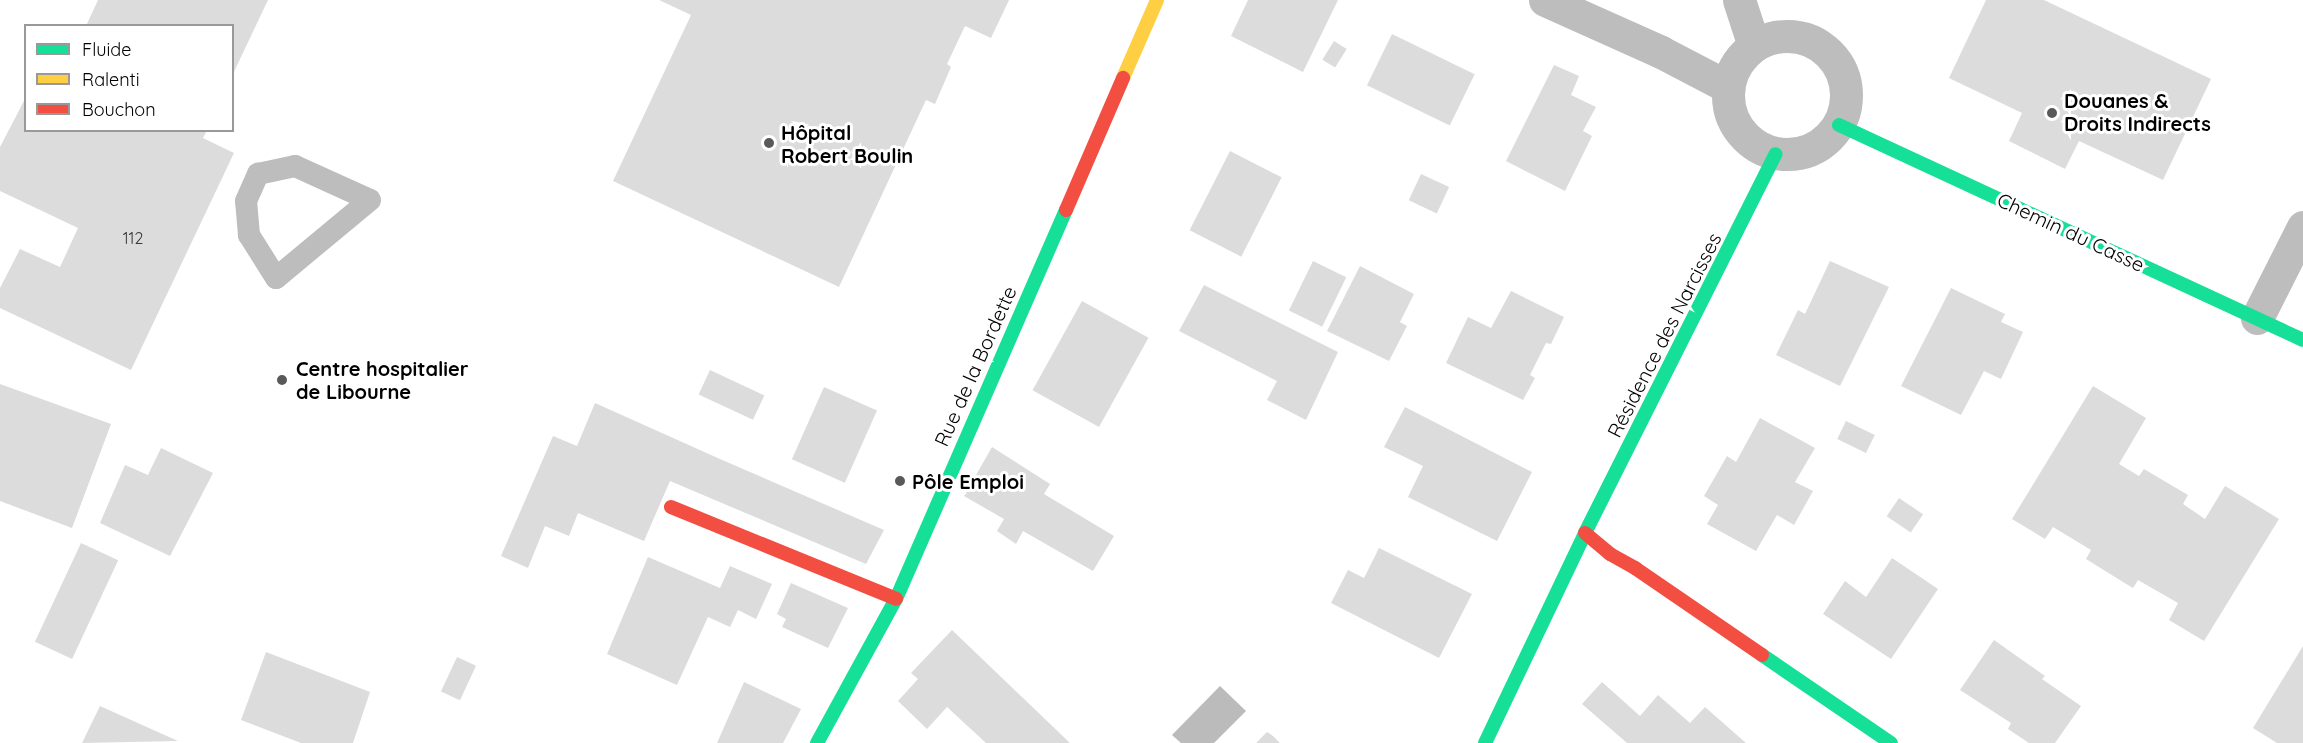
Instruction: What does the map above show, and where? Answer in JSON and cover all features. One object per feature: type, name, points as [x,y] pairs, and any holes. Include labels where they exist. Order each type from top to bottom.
[{"type":"street","name":"Rue de la Bordette","points":[[817,743],[896,599],[1157,0]]},
{"type":"street","points":[[1545,0],[1668,56],[1728,87]]},
{"type":"street","points":[[1739,0],[1754,46]]},
{"type":"street","points":[[1792,35],[1811,40],[1828,51],[1840,67],[1846,86],[1846,106],[1839,125],[1816,147],[1801,153],[1776,154],[1749,140],[1736,125],[1729,106],[1728,87],[1732,70],[1741,57],[1754,46],[1772,37],[1792,35]]},
{"type":"street","name":"Chemin du Casse","points":[[1839,125],[2303,340]]},
{"type":"street","name":"Résidence des Narcisses","points":[[1485,743],[1585,533],[1776,154]]},
{"type":"street","points":[[2257,318],[2303,227]]},
{"type":"street","points":[[671,507],[896,599]]},
{"type":"street","points":[[1585,533],[1610,554],[1635,568],[1891,743]]},
{"type":"lane","points":[[295,166],[370,200],[276,278],[249,235],[246,201],[258,174],[295,166]]},
{"type":"shaded area","points":[[1220,686],[1246,711],[1214,743],[1181,743],[1172,735]]},
{"type":"building","points":[[98,0],[268,0],[234,72],[234,24],[87,24]]},
{"type":"building","name":"Hôpital Robert Boulin","points":[[659,0],[1009,0],[991,38],[965,26],[947,64],[951,67],[935,104],[926,100],[839,287],[613,181],[691,15]]},
{"type":"building","points":[[1248,0],[1338,0],[1303,72],[1231,36]]},
{"type":"building","points":[[1986,0],[2044,0],[2211,79],[2163,180],[2079,141],[2065,169],[2009,141],[2022,113],[1949,78]]},
{"type":"building","points":[[1392,34],[1475,74],[1450,126],[1367,85]]},
{"type":"building","points":[[1334,41],[1347,49],[1335,68],[1322,60]]},
{"type":"building","points":[[1554,65],[1579,76],[1571,95],[1596,107],[1583,131],[1592,136],[1565,191],[1506,161]]},
{"type":"building","points":[[24,101],[24,132],[206,132],[203,138],[234,153],[131,370],[0,308],[0,288],[20,249],[60,267],[78,228],[0,191],[0,147]]},
{"type":"building","points":[[1230,151],[1282,177],[1241,257],[1190,230]]},
{"type":"building","points":[[1421,174],[1449,187],[1437,213],[1409,200]]},
{"type":"building","points":[[1313,261],[1346,277],[1322,327],[1289,310]]},
{"type":"building","points":[[1830,261],[1889,287],[1840,386],[1776,355],[1798,310],[1805,314]]},
{"type":"building","points":[[1360,266],[1414,294],[1400,322],[1407,326],[1389,361],[1327,331]]},
{"type":"building","points":[[1204,285],[1338,352],[1306,420],[1267,400],[1277,381],[1179,331]]},
{"type":"building","points":[[1951,288],[2005,314],[2001,322],[2023,332],[2001,379],[1984,371],[1961,415],[1901,386]]},
{"type":"building","points":[[1511,291],[1564,317],[1551,344],[1546,343],[1530,375],[1535,378],[1523,400],[1446,363],[1468,317],[1491,328]]},
{"type":"building","points":[[1082,301],[1148,338],[1099,427],[1033,390]]},
{"type":"building","points":[[710,370],[764,395],[753,420],[699,394]]},
{"type":"building","points":[[0,384],[111,424],[72,528],[0,501]]},
{"type":"building","points":[[2093,386],[2146,418],[2119,464],[2139,476],[2144,469],[2188,495],[2183,504],[2205,519],[2225,486],[2279,519],[2204,641],[2169,620],[2178,603],[2138,580],[2133,588],[2123,582],[2086,559],[2091,550],[2053,527],[2045,539],[2012,519]]},
{"type":"building","points":[[824,387],[877,411],[845,483],[792,459]]},
{"type":"building","points":[[595,403],[884,530],[866,564],[670,481],[644,541],[578,513],[569,536],[545,526],[528,568],[501,556],[553,436],[577,446]]},
{"type":"building","points":[[1405,407],[1532,472],[1497,541],[1408,497],[1423,466],[1384,447]]},
{"type":"building","points":[[1760,418],[1815,448],[1795,482],[1813,491],[1794,525],[1777,515],[1756,551],[1707,524],[1718,505],[1704,496],[1727,456],[1736,462]]},
{"type":"building","points":[[1846,421],[1875,435],[1866,453],[1837,439]]},
{"type":"building","points":[[992,447],[1050,484],[1044,494],[1114,536],[1093,571],[1023,531],[1016,544],[997,531],[1004,519],[964,496]]},
{"type":"building","points":[[161,448],[213,473],[170,556],[100,523],[125,465],[148,475]]},
{"type":"building","points":[[1899,498],[1923,514],[1911,532],[1887,516]]},
{"type":"building","points":[[81,543],[118,560],[72,659],[35,642]]},
{"type":"building","points":[[1379,548],[1472,594],[1439,658],[1331,603],[1348,570],[1364,578]]},
{"type":"building","points":[[648,557],[720,588],[730,566],[772,584],[756,619],[738,610],[730,627],[708,617],[677,685],[607,654]]},
{"type":"building","points":[[1892,558],[1938,589],[1891,659],[1823,614],[1845,581],[1866,597]]},
{"type":"building","points":[[791,583],[848,608],[828,648],[782,627],[786,619],[777,614]]},
{"type":"building","points":[[952,630],[1070,743],[986,743],[947,707],[927,729],[898,701],[918,679],[911,673]]},
{"type":"building","points":[[1994,640],[2045,676],[2042,679],[2081,706],[2055,743],[2029,743],[2008,729],[2011,723],[1960,690]]},
{"type":"building","points":[[2303,646],[2303,743],[2277,743],[2253,728]]},
{"type":"building","points":[[266,652],[370,692],[353,743],[301,743],[241,720]]},
{"type":"building","points":[[457,657],[476,666],[460,700],[441,691]]},
{"type":"building","points":[[744,682],[801,709],[783,743],[717,743]]},
{"type":"building","points":[[1602,682],[1640,716],[1658,695],[1690,723],[1705,707],[1746,743],[1627,743],[1582,704]]},
{"type":"building","points":[[100,706],[178,741],[82,743]]},
{"type":"building","points":[[1267,732],[1273,736],[1280,743],[1256,743]]},
{"type":"traffic: fast","points":[[1839,125],[2303,340]]},
{"type":"traffic: fast","points":[[1485,743],[1585,533],[1776,154]]},
{"type":"traffic: fast","points":[[817,743],[896,599],[1066,210]]},
{"type":"traffic: fast","points":[[1762,655],[1891,743]]},
{"type":"traffic: slow","points":[[1123,78],[1157,0]]},
{"type":"traffic: jam","points":[[1066,210],[1123,78]]},
{"type":"traffic: jam","points":[[671,507],[896,599]]},
{"type":"traffic: jam","points":[[1585,533],[1610,554],[1635,568],[1762,655]]},
{"type":"place","name":"Douanes & Droits Indirects","points":[[2052,113]]},
{"type":"place","name":"Hôpital Robert Boulin","points":[[769,143]]},
{"type":"place","name":"Centre hospitalier de Libourne","points":[[282,380]]},
{"type":"place","name":"Pôle Emploi","points":[[900,481]]}]
